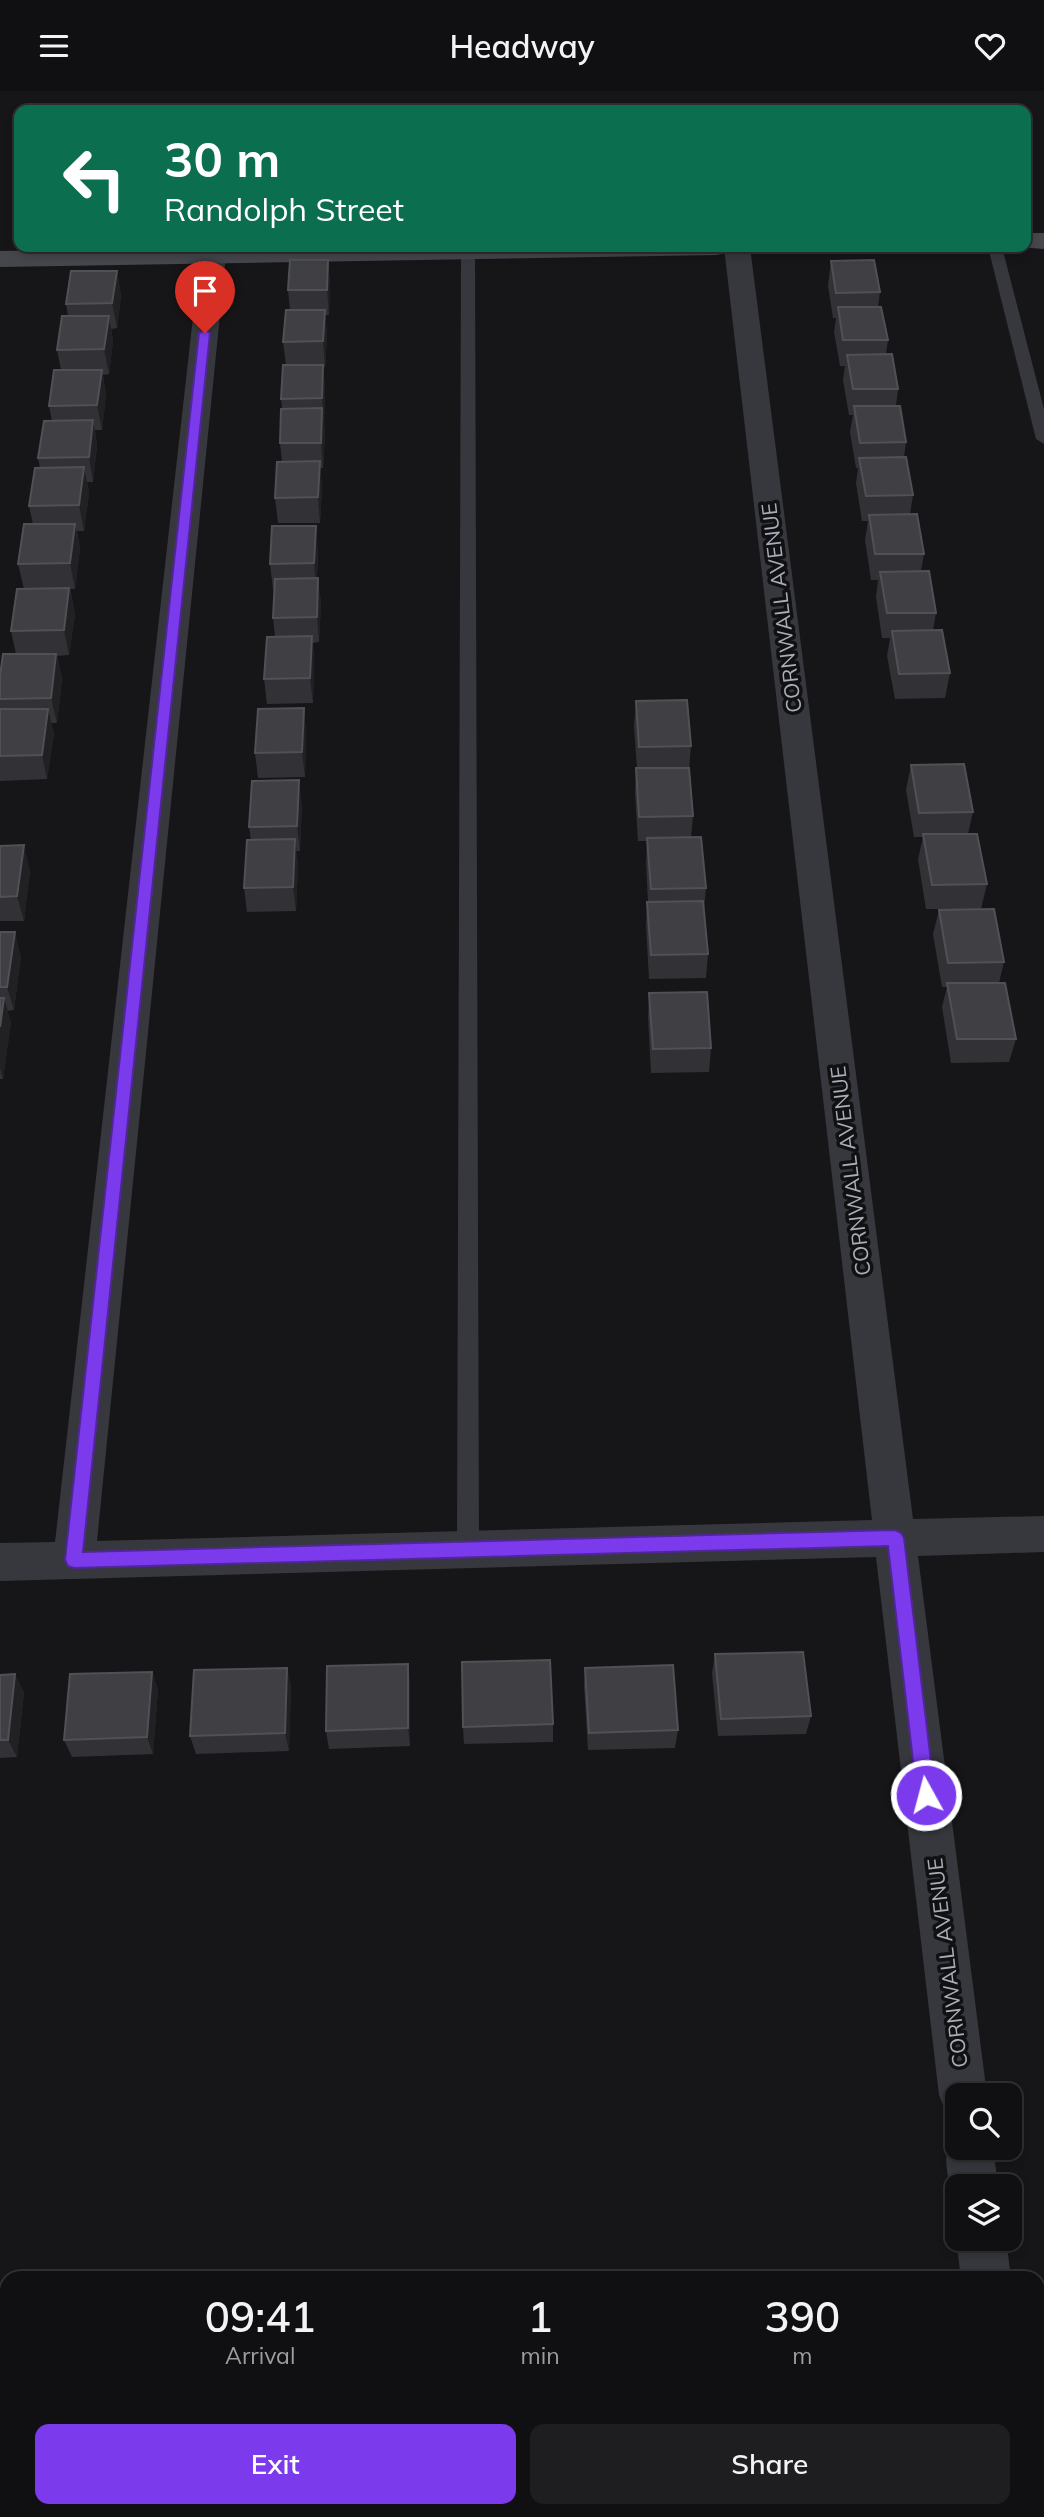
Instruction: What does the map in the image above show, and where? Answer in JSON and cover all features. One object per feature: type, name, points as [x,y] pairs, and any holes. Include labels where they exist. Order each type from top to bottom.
[{"type":"street","points":[[0,259],[404,252]]},
{"type":"street","name":"CORNWALL AVENUE","points":[[738,252],[962,2083]]},
{"type":"street","points":[[74,1560],[213,255]]},
{"type":"street","points":[[0,1562],[1044,1534]]},
{"type":"street","points":[[983,2251],[985,2271]]},
{"type":"lane","points":[[468,252],[468,1549]]},
{"type":"lane","points":[[996,252],[1044,439]]},
{"type":"building","points":[[290,260],[328,260],[327,290],[288,290]]},
{"type":"building","points":[[874,260],[880,292],[836,293],[831,261]]},
{"type":"building","points":[[71,271],[117,271],[112,303],[66,304]]},
{"type":"building","points":[[838,307],[881,307],[888,340],[843,340]]},
{"type":"building","points":[[286,310],[325,310],[323,341],[283,342]]},
{"type":"building","points":[[62,316],[109,316],[104,349],[57,350]]},
{"type":"building","points":[[892,354],[898,389],[853,389],[847,355]]},
{"type":"building","points":[[283,365],[323,365],[322,398],[281,399]]},
{"type":"building","points":[[54,370],[102,370],[97,405],[49,406]]},
{"type":"building","points":[[854,406],[900,406],[906,442],[860,443]]},
{"type":"building","points":[[322,408],[321,443],[280,443],[281,409]]},
{"type":"building","points":[[93,420],[89,457],[38,458],[44,421]]},
{"type":"building","points":[[906,457],[913,495],[866,496],[859,458]]},
{"type":"building","points":[[320,461],[318,497],[275,498],[277,462]]},
{"type":"building","points":[[84,467],[79,505],[29,506],[35,468]]},
{"type":"building","points":[[917,514],[924,554],[875,554],[869,515]]},
{"type":"building","points":[[24,524],[75,524],[70,563],[18,564]]},
{"type":"building","points":[[272,526],[316,526],[314,563],[270,564]]},
{"type":"building","points":[[929,571],[936,613],[887,613],[880,572]]},
{"type":"building","points":[[318,578],[317,617],[273,618],[275,579]]},
{"type":"building","points":[[69,588],[64,630],[11,631],[17,589]]},
{"type":"building","points":[[942,630],[950,673],[899,674],[892,631]]},
{"type":"building","points":[[312,636],[310,678],[264,679],[267,637]]},
{"type":"building","points":[[3,654],[56,654],[51,698],[0,699]]},
{"type":"building","points":[[687,700],[691,746],[639,747],[636,701]]},
{"type":"building","points":[[304,708],[302,752],[255,753],[258,709]]},
{"type":"building","points":[[0,709],[48,709],[42,755],[0,756]]},
{"type":"building","points":[[964,764],[973,812],[919,813],[911,765]]},
{"type":"building","points":[[636,768],[689,768],[693,816],[639,817]]},
{"type":"building","points":[[299,780],[297,826],[249,827],[252,781]]},
{"type":"building","points":[[923,834],[977,834],[987,884],[932,885]]},
{"type":"building","points":[[701,837],[706,888],[651,889],[647,838]]},
{"type":"building","points":[[295,839],[293,887],[244,888],[247,840]]},
{"type":"building","points":[[24,845],[17,896],[0,897],[0,846]]},
{"type":"building","points":[[703,901],[708,954],[651,955],[647,902]]},
{"type":"building","points":[[994,909],[1004,962],[948,963],[939,910]]},
{"type":"building","points":[[0,932],[15,932],[7,987],[0,987]]},
{"type":"building","points":[[947,983],[1005,983],[1016,1039],[957,1039]]},
{"type":"building","points":[[707,992],[711,1048],[653,1049],[649,993]]},
{"type":"building","points":[[0,998],[4,998],[0,1027]]},
{"type":"building","points":[[803,1652],[811,1716],[721,1719],[715,1654]]},
{"type":"building","points":[[550,1660],[553,1724],[463,1727],[462,1662]]},
{"type":"building","points":[[408,1664],[408,1728],[326,1731],[327,1666]]},
{"type":"building","points":[[673,1665],[678,1730],[589,1733],[585,1668]]},
{"type":"building","points":[[287,1668],[285,1733],[190,1736],[194,1670]]},
{"type":"building","points":[[152,1672],[147,1737],[64,1740],[70,1674]]},
{"type":"building","points":[[15,1674],[8,1740],[0,1740],[0,1675]]},
{"type":"route","points":[[205,333],[74,1560],[895,1538],[926,1795]]}]
